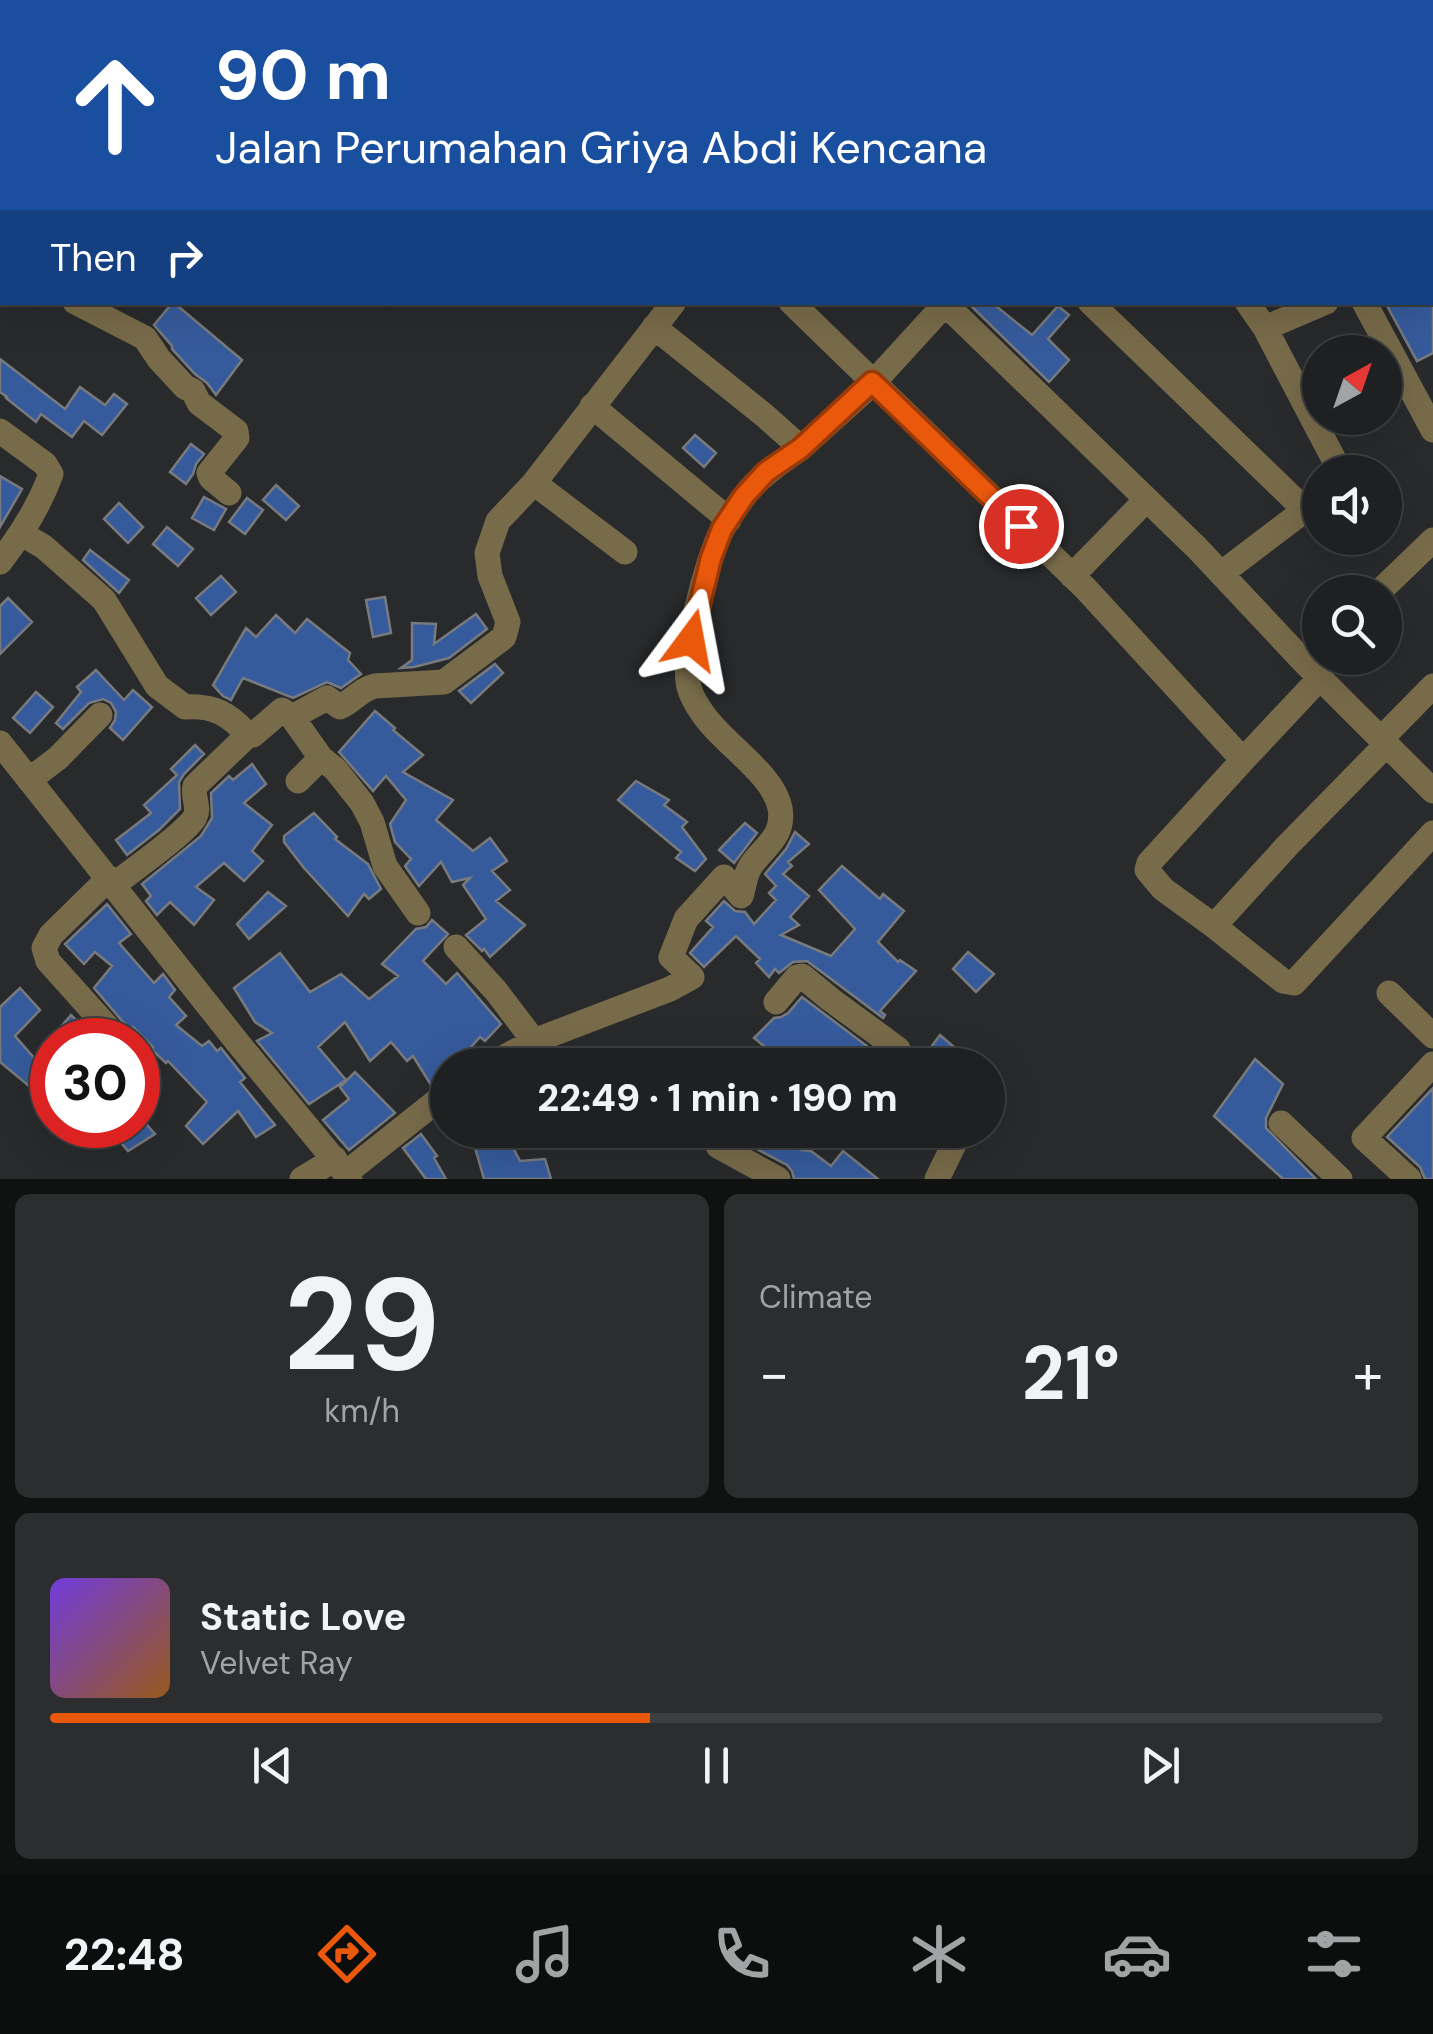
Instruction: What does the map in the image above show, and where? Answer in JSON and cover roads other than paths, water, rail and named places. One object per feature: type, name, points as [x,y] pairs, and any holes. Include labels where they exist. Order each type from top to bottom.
[{"type":"street","points":[[80,305],[144,338],[172,374],[193,391],[199,403],[236,431],[237,438],[210,472],[211,478],[229,493]]},
{"type":"street","points":[[292,717],[328,698],[340,707],[365,688],[444,682],[504,636],[508,622],[490,576],[487,553],[498,521],[534,483],[672,305]]},
{"type":"street","points":[[794,305],[1072,576],[1243,760]]},
{"type":"street","points":[[521,1048],[692,977],[671,956],[686,919],[724,877],[741,896],[749,868],[781,828],[777,797],[701,712],[689,687],[687,662],[711,558],[744,496],[766,472],[807,442],[872,382],[943,305]]},
{"type":"street","points":[[947,305],[1302,651]]},
{"type":"street","points":[[1098,305],[1302,494]]},
{"type":"street","points":[[1249,305],[1265,328],[1330,455]]},
{"type":"street","points":[[1265,328],[1319,305]]},
{"type":"street","points":[[1366,305],[1433,430]]},
{"type":"street","points":[[654,327],[764,415],[807,442]]},
{"type":"street","points":[[592,406],[729,520]]},
{"type":"street","points":[[0,431],[45,464],[51,474],[22,534],[0,562]]},
{"type":"street","points":[[534,483],[625,552]]},
{"type":"street","points":[[1072,576],[1146,500]]},
{"type":"street","points":[[1222,574],[1302,511]]},
{"type":"street","points":[[22,534],[104,600],[157,686],[185,707],[218,710],[248,735]]},
{"type":"street","points":[[1397,575],[1433,540]]},
{"type":"street","points":[[1307,675],[1243,760],[1146,870],[1162,889],[1283,982],[1294,983],[1433,833]]},
{"type":"street","points":[[1325,675],[1433,790]]},
{"type":"street","points":[[1214,926],[1433,686]]},
{"type":"street","points":[[99,1018],[48,961],[44,948],[51,935],[111,882],[180,832],[198,807],[192,796],[195,786],[248,735],[282,710],[292,717],[321,758],[362,803],[385,866],[418,913]]},
{"type":"street","points":[[29,780],[58,758],[100,715]]},
{"type":"street","points":[[0,743],[344,1170]]},
{"type":"street","points":[[298,780],[321,758]]},
{"type":"street","points":[[456,947],[534,1041]]},
{"type":"street","points":[[776,1002],[802,976],[895,1048]]},
{"type":"street","points":[[1389,993],[1433,1036]]},
{"type":"street","points":[[1281,1123],[1337,1176],[1364,1138],[1433,1064]]},
{"type":"street","points":[[302,1179],[344,1170],[430,1106]]},
{"type":"street","points":[[1364,1138],[1409,1179]]},
{"type":"street","points":[[722,1148],[778,1179]]},
{"type":"street","points":[[937,1179],[952,1148]]}]
